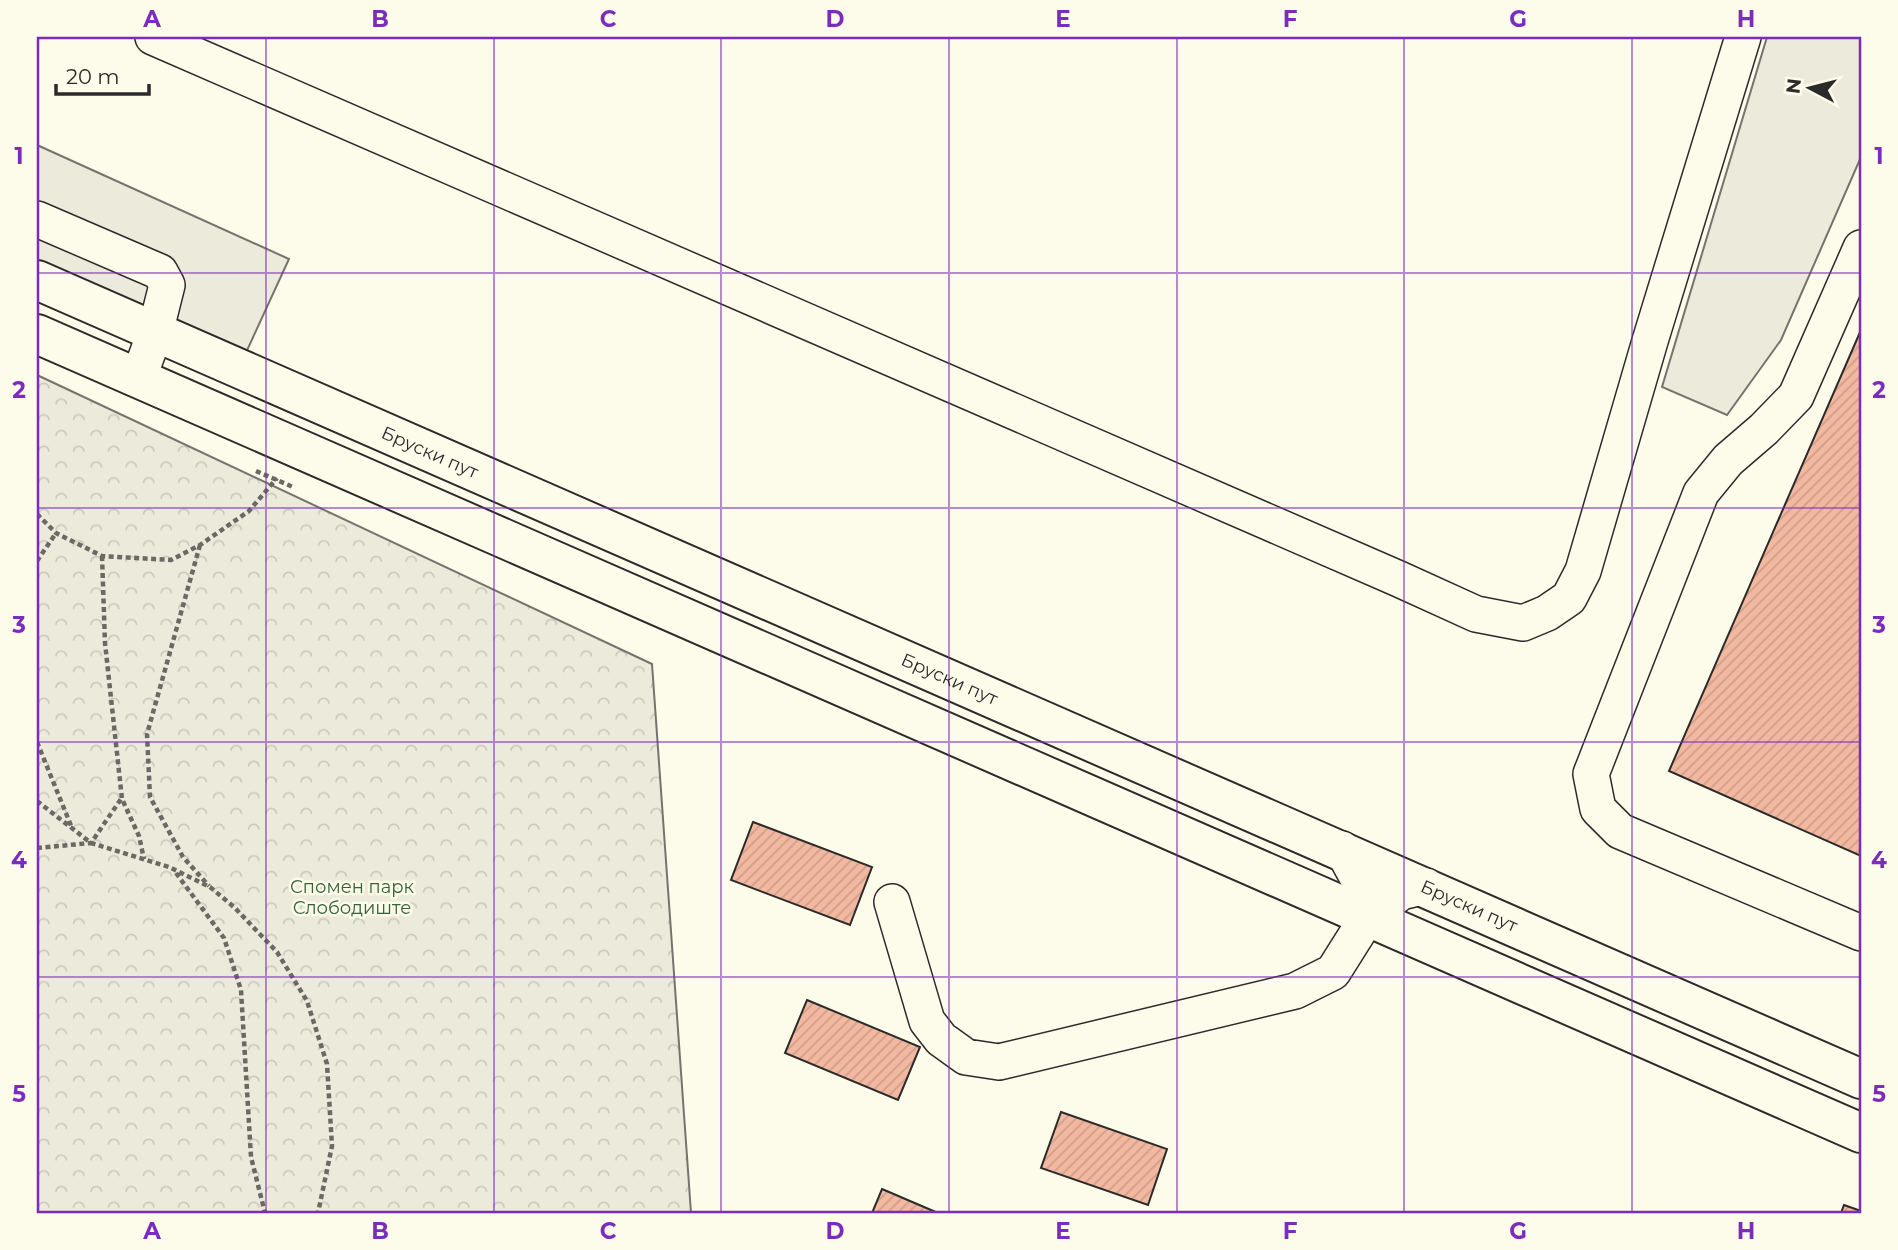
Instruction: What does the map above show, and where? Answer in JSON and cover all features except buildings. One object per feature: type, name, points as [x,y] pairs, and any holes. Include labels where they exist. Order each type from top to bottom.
[{"type":"main road","name":"Бруски пут","points":[[37,280],[1342,849],[1861,1079]]},
{"type":"main road","points":[[37,334],[1861,1133]]},
{"type":"street","points":[[153,37],[1476,614],[1523,623],[1547,613],[1569,598],[1583,571],[1743,37]]},
{"type":"street","points":[[37,219],[160,272],[167,285],[155,333],[138,379]]},
{"type":"street","points":[[1861,248],[1796,396],[1728,460],[1701,493],[1591,774],[1598,809],[1620,831],[1861,933]]},
{"type":"street","points":[[1342,849],[1362,884],[1367,918]]},
{"type":"street","points":[[892,902],[927,1021],[941,1039],[966,1057],[999,1062],[1295,991],[1333,972],[1367,918],[1401,892],[1426,886]]},
{"type":"path","points":[[37,514],[56,533],[102,556],[171,560],[200,545],[249,511],[276,480],[291,445]]},
{"type":"path","points":[[37,561],[56,533]]},
{"type":"path","points":[[200,545],[147,734],[150,797],[183,857],[277,952],[307,1001],[327,1063],[332,1146],[318,1213]]},
{"type":"path","points":[[102,556],[104,643],[122,799],[139,836],[144,859]]},
{"type":"path","points":[[37,742],[72,829]]},
{"type":"path","points":[[37,849],[91,843],[122,799]]},
{"type":"path","points":[[37,801],[91,843],[169,867],[210,887]]},
{"type":"path","points":[[176,872],[224,938],[241,989],[251,1157],[265,1213]]},
{"type":"green space","name":"Спомен парк Слободиште","points":[[37,375],[652,664],[691,1213],[37,1213]]},
{"type":"shaded area","points":[[1767,37],[1861,37],[1861,157],[1781,340],[1727,415],[1662,387]]},
{"type":"shaded area","points":[[37,145],[289,259],[238,370],[37,280]]}]
